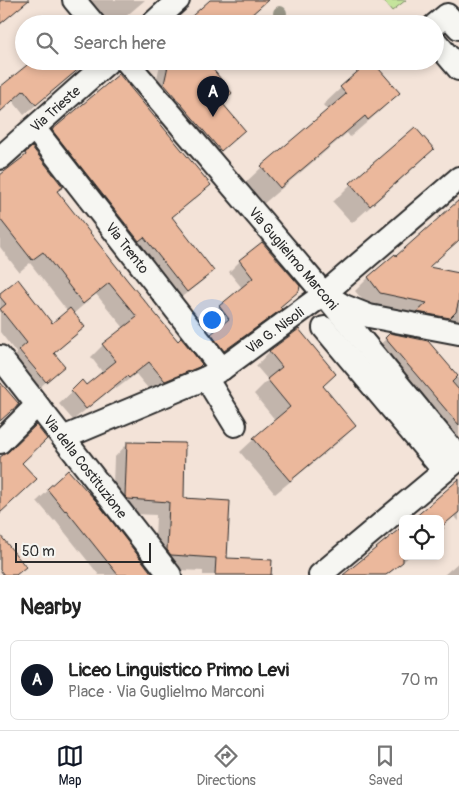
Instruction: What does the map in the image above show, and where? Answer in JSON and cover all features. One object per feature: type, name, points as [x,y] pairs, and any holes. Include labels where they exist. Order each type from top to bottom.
[{"type":"street","points":[[74,0],[86,15]]},
{"type":"street","points":[[162,15],[178,0]]},
{"type":"street","points":[[444,17],[447,15],[459,28]]},
{"type":"street","points":[[444,52],[459,69]]},
{"type":"street","name":"Via Trieste","points":[[0,158],[100,70]]},
{"type":"street","name":"Via Guglielmo Marconi","points":[[134,70],[324,294],[348,341],[454,463]]},
{"type":"street","name":"Via Trento","points":[[34,128],[214,373],[235,425]]},
{"type":"street","name":"Via G. Nisoli","points":[[63,438],[214,373],[324,294],[459,178]]},
{"type":"street","points":[[324,294],[344,306],[369,316],[459,333]]},
{"type":"street","points":[[324,328],[348,341]]},
{"type":"street","name":"Via della Costituzione","points":[[0,357],[170,575]]},
{"type":"street","points":[[0,442],[37,405]]},
{"type":"street","points":[[320,575],[454,463]]},
{"type":"green space","points":[[383,0],[406,0],[392,11]]},
{"type":"building","points":[[0,0],[29,0],[0,24]]},
{"type":"building","points":[[210,0],[268,0],[251,15],[193,15]]},
{"type":"building","points":[[21,70],[77,70],[36,105],[24,90],[0,112],[0,87]]},
{"type":"building","points":[[167,70],[214,70],[232,93],[223,104],[245,130],[221,151],[164,84]]},
{"type":"building","points":[[360,70],[380,70],[400,93],[368,120],[365,116],[280,188],[261,166],[346,94],[340,87]]},
{"type":"building","points":[[119,74],[211,185],[172,217],[214,271],[187,292],[144,237],[139,241],[52,130]]},
{"type":"building","points":[[415,127],[434,149],[370,206],[350,183]]},
{"type":"building","points":[[32,147],[63,187],[57,191],[178,341],[181,338],[202,364],[199,367],[165,381],[149,362],[129,378],[127,376],[86,409],[71,391],[82,380],[86,385],[116,361],[102,344],[137,317],[109,283],[83,304],[43,252],[32,260],[0,219],[0,175],[26,155],[25,153]]},
{"type":"building","points":[[459,200],[459,240],[429,267],[459,273],[459,300],[456,312],[450,318],[417,312],[427,303],[380,293],[368,277],[395,254],[396,256]]},
{"type":"building","points":[[262,242],[300,286],[299,291],[280,307],[282,309],[224,351],[211,334],[229,319],[219,306],[253,278],[239,260]]},
{"type":"building","points":[[18,279],[52,323],[70,308],[85,327],[54,353],[65,366],[46,382],[19,350],[27,343],[0,309],[6,304],[0,297],[0,293]]},
{"type":"building","points":[[299,329],[336,374],[323,386],[356,426],[290,481],[253,438],[290,407],[267,379],[282,367],[269,351]]},
{"type":"building","points":[[390,333],[428,341],[458,376],[452,382],[459,390],[459,425],[385,338]]},
{"type":"building","points":[[0,382],[19,404],[0,421]]},
{"type":"building","points":[[36,425],[47,439],[22,463],[37,479],[0,513],[0,457]]},
{"type":"building","points":[[127,442],[185,443],[184,498],[230,501],[227,558],[272,560],[271,575],[215,575],[216,558],[171,555],[167,550],[169,502],[128,499],[125,496]]},
{"type":"building","points":[[68,470],[97,502],[153,575],[118,575],[47,489]]},
{"type":"building","points":[[459,479],[459,512],[444,525],[444,515],[418,515]]},
{"type":"building","points":[[399,529],[399,560],[403,560],[403,562],[386,575],[343,575]]},
{"type":"building","points":[[0,535],[26,567],[16,575],[4,575],[0,570]]},
{"type":"place","name":"Liceo Linguistico Primo Levi","points":[[213,117]]}]
